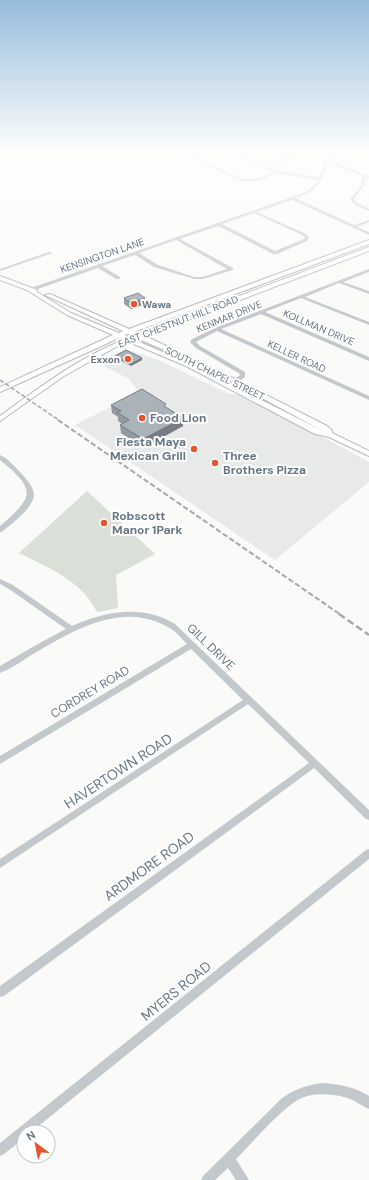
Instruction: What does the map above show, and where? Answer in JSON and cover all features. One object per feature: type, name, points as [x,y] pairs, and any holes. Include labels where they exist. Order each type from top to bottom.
[{"type":"main road","name":"EAST CHESTNUT HILL ROAD","points":[[0,390],[119,335],[369,242]]},
{"type":"main road","points":[[340,260],[369,246]]},
{"type":"main road","name":"EAST CHESTNUT HILL ROAD","points":[[0,418],[62,375],[110,347],[369,249]]},
{"type":"main road","name":"SOUTH CHAPEL STREET","points":[[0,278],[30,290],[48,295],[129,331],[232,384],[318,432],[331,435],[369,454]]},
{"type":"main road","name":"SOUTH CHAPEL STREET","points":[[30,290],[69,314],[232,384]]},
{"type":"main road","points":[[110,323],[132,325],[154,322]]},
{"type":"main road","points":[[97,344],[104,335],[101,328]]},
{"type":"main road","points":[[156,344],[154,336],[158,328]]},
{"type":"main road","points":[[110,347],[147,347]]},
{"type":"street","name":"KENSINGTON LANE","points":[[30,290],[275,205]]},
{"type":"street","points":[[306,205],[369,234]]},
{"type":"street","points":[[358,205],[369,210]]},
{"type":"street","points":[[218,224],[275,253],[306,240],[307,237],[304,235],[255,212]]},
{"type":"street","points":[[353,227],[369,221]]},
{"type":"street","points":[[135,253],[156,266],[194,278],[203,278],[231,269],[177,239]]},
{"type":"street","points":[[0,270],[51,253]]},
{"type":"street","points":[[98,266],[118,278]]},
{"type":"street","name":"KENMAR DRIVE","points":[[232,384],[243,376],[243,372],[198,347],[193,342],[197,338],[369,270]]},
{"type":"street","points":[[340,282],[369,293]]},
{"type":"street","points":[[302,296],[369,324]]},
{"type":"street","name":"KOLLMAN DRIVE","points":[[261,312],[369,359]]},
{"type":"street","name":"KELLER ROAD","points":[[217,329],[369,398]]},
{"type":"street","points":[[0,530],[18,514],[30,498],[30,490],[27,483],[1,459]]},
{"type":"street","points":[[0,581],[11,587],[72,630]]},
{"type":"street","name":"GILL DRIVE","points":[[0,670],[72,630],[98,618],[111,615],[144,614],[170,624],[369,816]]},
{"type":"street","name":"CORDREY ROAD","points":[[0,760],[192,645]]},
{"type":"street","name":"HAVERTOWN ROAD","points":[[0,864],[249,700]]},
{"type":"street","name":"ARDMORE ROAD","points":[[0,992],[315,763]]},
{"type":"street","name":"MYERS ROAD","points":[[0,1150],[369,853]]},
{"type":"street","points":[[208,1180],[279,1108],[297,1094],[321,1088],[340,1090],[362,1098],[369,1103]]},
{"type":"street","points":[[229,1159],[243,1180]]},
{"type":"shaded area","points":[[125,350],[161,361],[229,394],[242,395],[310,430],[369,462],[369,482],[275,560],[75,425],[139,393],[129,379],[97,363]]},
{"type":"shaded area","points":[[87,491],[155,554],[116,575],[118,608],[97,612],[91,601],[83,592],[64,576],[19,553]]},
{"type":"building","points":[[138,293],[145,298],[131,303],[124,298]]},
{"type":"building","name":"Exxon","points":[[126,350],[142,358],[131,364],[115,356]]},
{"type":"building","points":[[142,389],[166,404],[164,406],[183,418],[143,439],[120,425],[129,420],[117,412],[121,411],[111,405]]},
{"type":"railway","points":[[0,380],[60,421]]},
{"type":"railway","points":[[58,420],[341,615]]},
{"type":"railway","points":[[339,614],[369,635]]},
{"type":"place","name":"Wawa","points":[[134,304]]},
{"type":"place","name":"Exxon","points":[[128,359]]},
{"type":"place","name":"Food Lion","points":[[142,418]]},
{"type":"place","name":"Fiesta Maya Mexican Grill","points":[[194,449]]},
{"type":"place","name":"Three Brothers Pizza","points":[[215,463]]},
{"type":"place","name":"Robscott Manor 1Park","points":[[104,523]]}]
